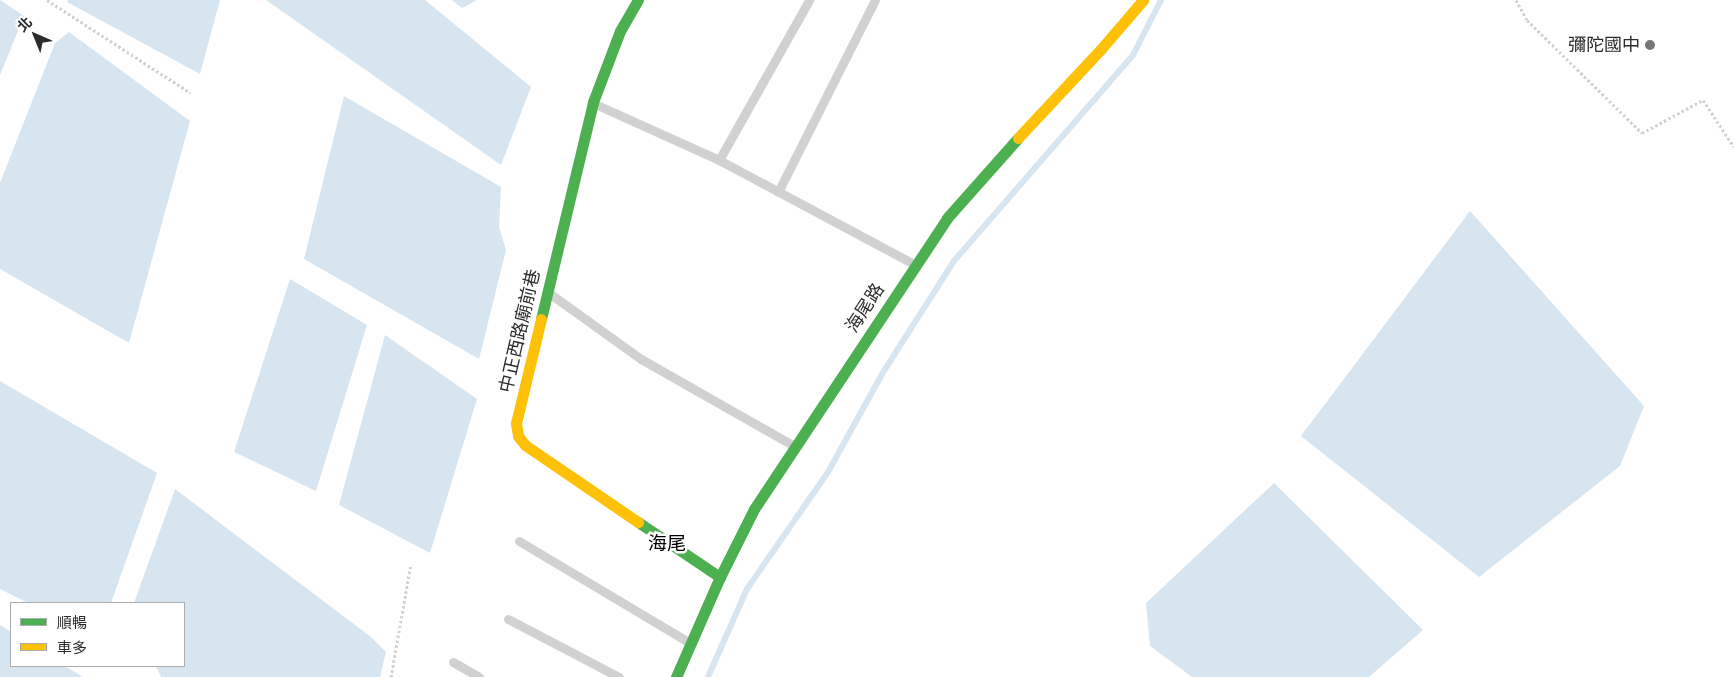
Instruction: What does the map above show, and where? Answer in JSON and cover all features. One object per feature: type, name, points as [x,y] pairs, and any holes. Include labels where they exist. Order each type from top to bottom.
[{"type":"street","name":"中正西路廟前巷","points":[[638,0],[620,31],[593,102],[516,423],[518,436],[525,446],[720,577]]},
{"type":"street","name":"海尾路","points":[[676,677],[720,577],[754,510],[794,446],[915,264],[947,218],[998,158],[1101,49],[1143,0]]},
{"type":"lane","points":[[719,160],[809,0]]},
{"type":"lane","points":[[778,192],[875,0]]},
{"type":"lane","points":[[593,102],[719,160],[915,264]]},
{"type":"lane","points":[[547,292],[641,359],[794,446]]},
{"type":"lane","points":[[519,541],[691,644]]},
{"type":"lane","points":[[508,619],[619,677]]},
{"type":"lane","points":[[453,662],[479,677]]},
{"type":"path","points":[[47,0],[191,93]]},
{"type":"path","points":[[1516,0],[1527,20],[1642,133],[1703,100],[1734,147]]},
{"type":"path","points":[[391,677],[411,564]]},
{"type":"shaded area","points":[[0,0],[24,16],[0,75]]},
{"type":"shaded area","points":[[68,0],[220,0],[200,74],[67,2]]},
{"type":"shaded area","points":[[266,0],[425,0],[531,87],[501,165]]},
{"type":"shaded area","points":[[452,0],[477,0],[462,8]]},
{"type":"shaded area","points":[[69,32],[190,121],[129,343],[0,269],[0,183],[55,43]]},
{"type":"shaded area","points":[[344,96],[501,187],[499,227],[506,250],[479,359],[304,259]]},
{"type":"shaded area","points":[[1470,211],[1644,406],[1620,466],[1479,577],[1301,436]]},
{"type":"shaded area","points":[[290,279],[367,325],[316,491],[234,452]]},
{"type":"shaded area","points":[[385,335],[477,399],[430,553],[339,505]]},
{"type":"shaded area","points":[[0,381],[157,473],[111,602],[26,602],[0,589]]},
{"type":"shaded area","points":[[1274,483],[1423,630],[1369,677],[1192,677],[1150,646],[1146,603]]},
{"type":"shaded area","points":[[175,489],[371,637],[386,652],[380,677],[161,677],[156,667],[185,667],[185,602],[134,602]]},
{"type":"shaded area","points":[[0,625],[10,631],[10,667],[67,667],[83,677],[0,677]]},
{"type":"waterway","points":[[708,677],[747,589],[828,472],[882,374],[954,261],[1133,55],[1161,0]]},
{"type":"traffic: fast","points":[[541,319],[593,102],[620,31],[638,0]]},
{"type":"traffic: fast","points":[[676,677],[720,577],[754,509],[947,218],[1018,138]]},
{"type":"traffic: fast","points":[[638,522],[720,577]]},
{"type":"traffic: slow","points":[[1018,138],[1101,49],[1143,0]]},
{"type":"traffic: slow","points":[[541,319],[516,423],[518,436],[525,445],[638,522]]},
{"type":"place","name":"彌陀國中","points":[[1650,45]]},
{"type":"district","name":"海尾","points":[[667,544]]}]
